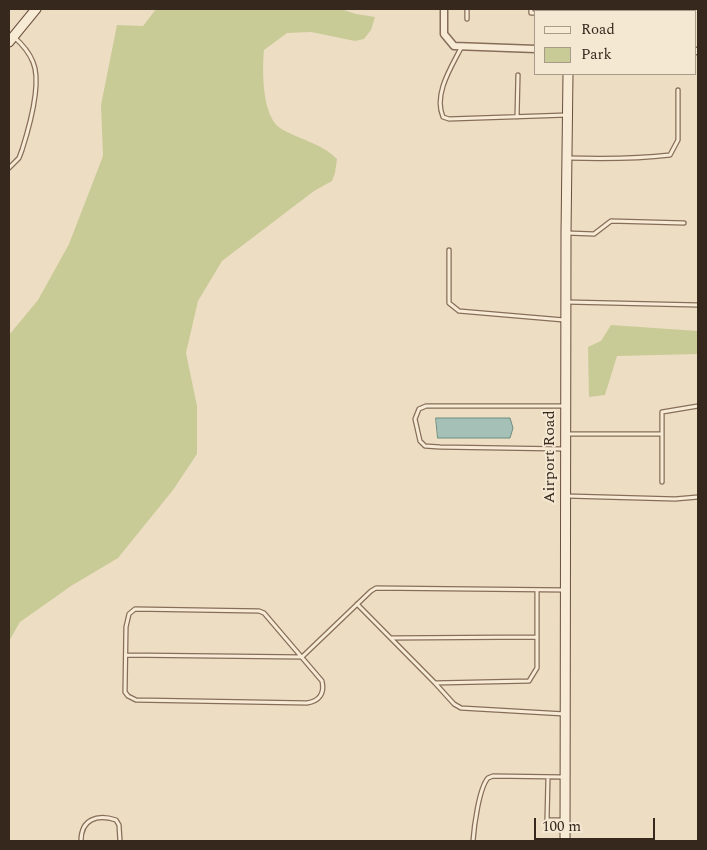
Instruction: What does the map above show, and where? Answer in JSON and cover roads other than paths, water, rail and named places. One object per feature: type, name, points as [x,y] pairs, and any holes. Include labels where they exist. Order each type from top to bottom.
[{"type":"street","points":[[11,39],[36,9]]},
{"type":"street","points":[[444,9],[444,34],[454,46],[534,48]]},
{"type":"street","name":"Airport Road","points":[[565,841],[568,75]]},
{"type":"lane","points":[[467,9],[467,19]]},
{"type":"lane","points":[[9,168],[19,158],[22,150],[31,119],[35,88],[34,62],[26,49],[11,39]]},
{"type":"lane","points":[[462,46],[442,86],[441,113],[443,117],[450,119],[568,115]]},
{"type":"lane","points":[[517,117],[518,75]]},
{"type":"lane","points":[[568,158],[641,158],[670,154],[678,140],[678,90]]},
{"type":"lane","points":[[566,233],[594,234],[611,221],[684,223]]},
{"type":"lane","points":[[449,250],[450,303],[459,312],[567,321]]},
{"type":"lane","points":[[566,302],[698,305]]},
{"type":"lane","points":[[566,406],[426,406],[419,409],[415,418],[420,442],[425,446],[566,449]]},
{"type":"lane","points":[[662,482],[662,412],[698,406]]},
{"type":"lane","points":[[566,434],[662,434]]},
{"type":"lane","points":[[566,496],[675,499],[698,497]]},
{"type":"lane","points":[[126,655],[302,656],[376,588],[566,590]]},
{"type":"lane","points":[[435,683],[529,681],[537,668],[537,590]]},
{"type":"lane","points":[[357,604],[454,704],[461,708],[565,714]]},
{"type":"lane","points":[[135,609],[259,610],[264,613],[302,656],[322,681],[324,689],[315,702],[136,700],[125,692],[127,620],[129,614],[135,609]]},
{"type":"lane","points":[[390,638],[537,637]]},
{"type":"lane","points":[[473,841],[483,785],[488,778],[493,776],[565,777]]},
{"type":"lane","points":[[548,777],[547,820],[565,820]]},
{"type":"lane","points":[[81,841],[83,828],[88,822],[101,818],[116,820],[119,825],[120,841]]}]
